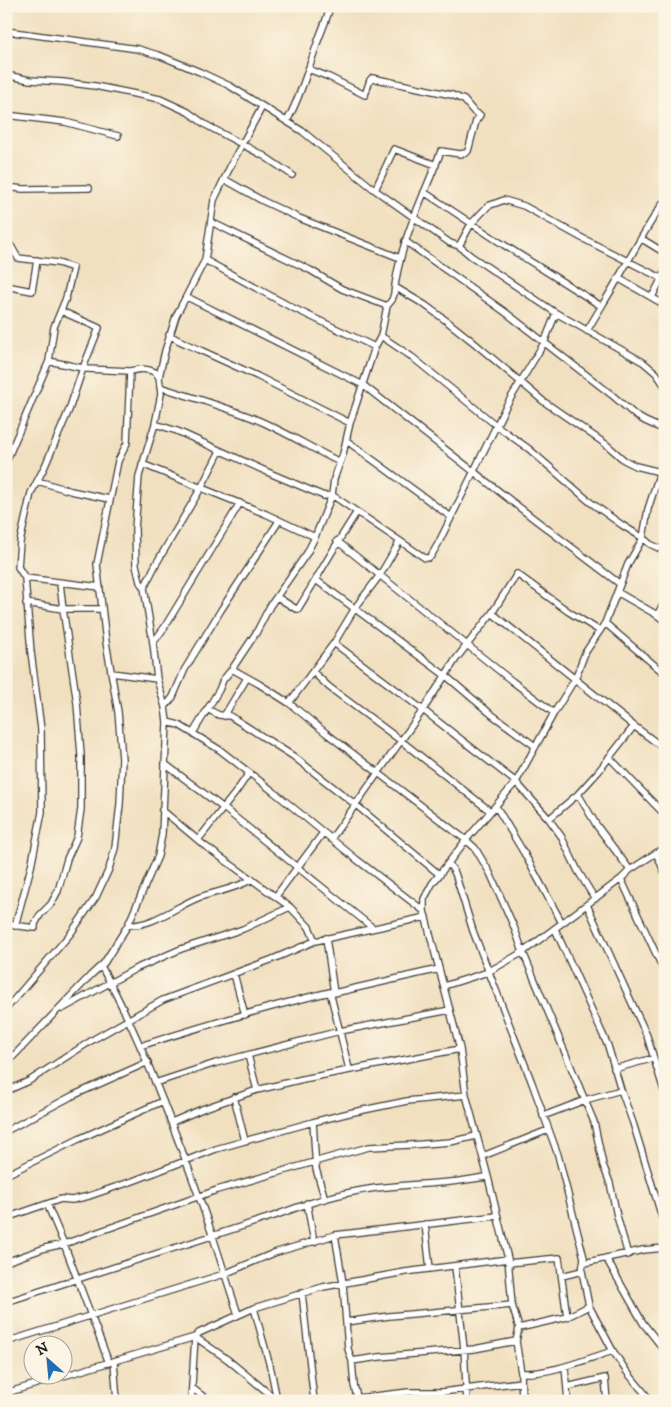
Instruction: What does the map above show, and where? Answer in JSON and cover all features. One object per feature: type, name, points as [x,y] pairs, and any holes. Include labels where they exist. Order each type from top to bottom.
[{"type":"street","points":[[287,121],[328,18],[330,6]]},
{"type":"street","points":[[6,31],[138,49],[161,56],[230,86],[302,131],[375,190],[450,243],[459,246],[556,313],[643,362],[656,372],[665,386]]},
{"type":"street","points":[[193,733],[223,680],[256,633],[277,597],[307,553],[332,495],[334,479],[350,423],[375,347],[381,336],[387,306],[392,300],[400,258],[413,217],[441,151],[466,153],[476,121],[480,115],[474,112],[464,100],[452,95],[372,78],[364,95],[329,76],[308,69]]},
{"type":"street","points":[[6,75],[30,80],[95,86],[160,99],[188,112],[206,125],[292,174]]},
{"type":"street","points":[[6,1064],[101,966],[128,925],[158,856],[162,834],[167,722],[165,706],[157,679],[144,588],[140,582],[136,565],[135,529],[139,476],[155,424],[161,394],[159,377],[169,335],[176,316],[206,260],[214,200],[262,107]]},
{"type":"street","points":[[6,115],[65,122],[118,136]]},
{"type":"street","points":[[375,190],[394,149],[436,165]]},
{"type":"street","points":[[224,178],[263,201],[299,218],[400,258]]},
{"type":"street","points":[[6,187],[90,188]]},
{"type":"street","points":[[424,192],[601,306]]},
{"type":"street","points":[[459,246],[472,224],[488,206],[504,200],[524,206],[663,280]]},
{"type":"street","points":[[587,331],[636,246],[642,239],[647,227],[665,200]]},
{"type":"street","points":[[211,222],[310,270],[342,288],[387,306]]},
{"type":"street","points":[[642,239],[665,252]]},
{"type":"street","points":[[405,241],[505,312],[635,415],[645,422],[665,430]]},
{"type":"street","points":[[6,246],[11,246],[18,258],[58,263],[73,268],[66,298],[54,327],[49,362],[6,462]]},
{"type":"street","points":[[6,286],[32,291],[37,260]]},
{"type":"street","points":[[206,260],[291,307],[375,347]]},
{"type":"street","points":[[652,297],[663,280],[665,272]]},
{"type":"street","points":[[618,278],[665,305]]},
{"type":"street","points":[[395,287],[425,305],[448,322],[543,400],[607,445],[624,460],[636,466],[660,472]]},
{"type":"street","points":[[187,297],[363,385],[620,584]]},
{"type":"street","points":[[15,926],[32,867],[42,812],[41,728],[36,699],[25,578],[18,567],[20,542],[31,493],[69,410],[100,328],[61,311]]},
{"type":"street","points":[[155,424],[177,431],[324,496],[332,495],[424,558],[428,558],[438,544],[506,406],[522,382],[544,342],[556,313]]},
{"type":"street","points":[[169,335],[258,376],[350,423]]},
{"type":"street","points":[[381,336],[412,357],[497,426],[529,449],[590,502],[650,544],[665,551]]},
{"type":"street","points":[[49,362],[84,368],[130,371],[149,370],[155,372],[159,377]]},
{"type":"street","points":[[6,1009],[71,933],[96,897],[109,869],[115,848],[120,804],[122,759],[118,712],[106,642],[97,564],[118,462],[127,442],[130,371]]},
{"type":"street","points":[[160,387],[254,418],[340,462]]},
{"type":"street","points":[[346,441],[451,517]]},
{"type":"street","points":[[522,1401],[516,1341],[518,1328],[512,1305],[508,1261],[483,1156],[466,1095],[460,1049],[424,910],[424,899],[432,884],[466,840],[516,782],[575,679],[585,653],[600,631],[628,564],[643,538],[648,509],[660,472],[665,445]]},
{"type":"street","points":[[144,588],[156,564],[202,488],[220,450]]},
{"type":"street","points":[[142,464],[240,503],[314,537]]},
{"type":"street","points":[[38,480],[70,491],[110,499]]},
{"type":"street","points":[[153,643],[240,503]]},
{"type":"street","points":[[277,597],[298,609],[337,541],[357,512]]},
{"type":"street","points":[[165,706],[173,697],[185,669],[221,610],[279,520]]},
{"type":"street","points":[[337,541],[554,713]]},
{"type":"street","points":[[289,704],[334,643],[355,608],[380,575],[400,541]]},
{"type":"street","points":[[331,840],[423,710],[456,658],[492,613],[517,574],[569,612],[600,631]]},
{"type":"street","points":[[25,578],[100,587]]},
{"type":"street","points":[[316,580],[446,676],[491,714],[535,746]]},
{"type":"street","points":[[6,918],[12,925],[35,928],[40,915],[51,904],[58,891],[67,860],[77,837],[81,809],[81,755],[77,703],[60,583]]},
{"type":"street","points":[[617,592],[665,621]]},
{"type":"street","points":[[657,615],[665,602]]},
{"type":"street","points":[[26,604],[63,609],[102,609]]},
{"type":"street","points":[[492,613],[665,749]]},
{"type":"street","points":[[604,623],[665,674]]},
{"type":"street","points":[[334,643],[516,782],[549,819],[561,836],[578,871],[595,899]]},
{"type":"street","points":[[232,669],[289,704],[475,848],[490,873],[514,927],[594,1122],[603,1165],[610,1183],[628,1254]]},
{"type":"street","points":[[313,672],[335,692],[400,740],[490,811]]},
{"type":"street","points":[[112,673],[157,679]]},
{"type":"street","points":[[224,716],[247,678]]},
{"type":"street","points":[[208,708],[224,716],[230,716],[293,756],[356,805],[440,875]]},
{"type":"street","points":[[167,722],[179,725],[220,750],[356,860],[424,910]]},
{"type":"street","points":[[549,819],[578,794],[634,726]]},
{"type":"street","points":[[609,757],[665,815]]},
{"type":"street","points":[[165,764],[297,866],[373,928]]},
{"type":"street","points":[[198,840],[249,773]]},
{"type":"street","points":[[578,794],[596,826],[630,870]]},
{"type":"street","points":[[490,811],[496,808],[500,812],[562,923]]},
{"type":"street","points":[[162,810],[198,840],[290,907],[309,927],[315,941]]},
{"type":"street","points":[[276,896],[323,833]]},
{"type":"street","points":[[444,986],[488,972],[523,952],[595,899],[630,870],[665,847]]},
{"type":"street","points":[[656,854],[665,873]]},
{"type":"street","points":[[449,864],[455,873],[473,931],[529,1075],[560,1165],[578,1230],[584,1263],[582,1270],[589,1306],[613,1351],[627,1372],[651,1401]]},
{"type":"street","points":[[128,925],[138,926],[192,900],[243,885],[252,879]]},
{"type":"street","points":[[621,879],[665,972]]},
{"type":"street","points":[[587,905],[647,1036],[665,1094]]},
{"type":"street","points":[[56,1012],[135,969],[181,949],[243,929],[290,907]]},
{"type":"street","points":[[6,1091],[29,1081],[94,1039],[163,1000],[315,941],[426,917]]},
{"type":"street","points":[[555,929],[608,1046],[621,1090],[634,1123],[665,1227]]},
{"type":"street","points":[[326,938],[332,992],[350,1070]]},
{"type":"street","points":[[101,966],[148,1062],[172,1122],[213,1235],[238,1314]]},
{"type":"street","points":[[140,1046],[295,1000],[439,969]]},
{"type":"street","points":[[234,974],[244,1015]]},
{"type":"street","points":[[155,1083],[248,1054],[340,1031],[450,1010]]},
{"type":"street","points":[[172,1122],[256,1090],[460,1049]]},
{"type":"street","points":[[248,1054],[256,1090]]},
{"type":"street","points":[[614,1068],[654,1058]]},
{"type":"street","points":[[6,1130],[81,1092],[148,1062]]},
{"type":"street","points":[[543,1116],[585,1100],[621,1090]]},
{"type":"street","points":[[6,1218],[61,1199],[72,1200],[89,1196],[216,1150],[312,1122],[407,1101],[466,1095]]},
{"type":"street","points":[[234,1097],[245,1141]]},
{"type":"street","points":[[6,1175],[163,1101]]},
{"type":"street","points":[[312,1122],[316,1169],[325,1199]]},
{"type":"street","points":[[483,1156],[548,1130]]},
{"type":"street","points":[[6,1262],[45,1248],[64,1244],[198,1196],[316,1161],[370,1147],[450,1142],[476,1136]]},
{"type":"street","points":[[6,1302],[274,1216],[307,1203],[359,1190],[488,1177]]},
{"type":"street","points":[[307,1203],[314,1242]]},
{"type":"street","points":[[47,1204],[77,1278],[90,1317],[111,1362],[116,1401]]},
{"type":"street","points":[[6,1342],[224,1274],[274,1253],[335,1235],[497,1216]]},
{"type":"street","points":[[425,1224],[430,1270]]},
{"type":"street","points":[[335,1235],[343,1283],[348,1349],[352,1361],[352,1376],[357,1400],[408,1392],[435,1392],[521,1382]]},
{"type":"street","points":[[584,1263],[643,1250],[665,1248]]},
{"type":"street","points":[[6,1393],[195,1336],[238,1314],[302,1293],[343,1283],[405,1272],[508,1261],[559,1258],[566,1317]]},
{"type":"street","points":[[606,1258],[643,1323],[665,1351]]},
{"type":"street","points":[[455,1266],[464,1349],[467,1401]]},
{"type":"street","points":[[562,1276],[582,1270]]},
{"type":"street","points":[[302,1293],[314,1401]]},
{"type":"street","points":[[346,1322],[389,1316],[512,1305]]},
{"type":"street","points":[[518,1328],[566,1317],[589,1306]]},
{"type":"street","points":[[254,1308],[277,1400]]},
{"type":"street","points":[[195,1336],[277,1400]]},
{"type":"street","points":[[191,1401],[195,1336]]},
{"type":"street","points":[[352,1361],[474,1349],[516,1341]]},
{"type":"street","points":[[520,1374],[530,1374],[574,1365],[613,1351]]},
{"type":"street","points":[[565,1366],[568,1401]]},
{"type":"street","points":[[567,1387],[605,1378],[607,1401]]},
{"type":"street","points":[[192,1388],[209,1401]]}]
